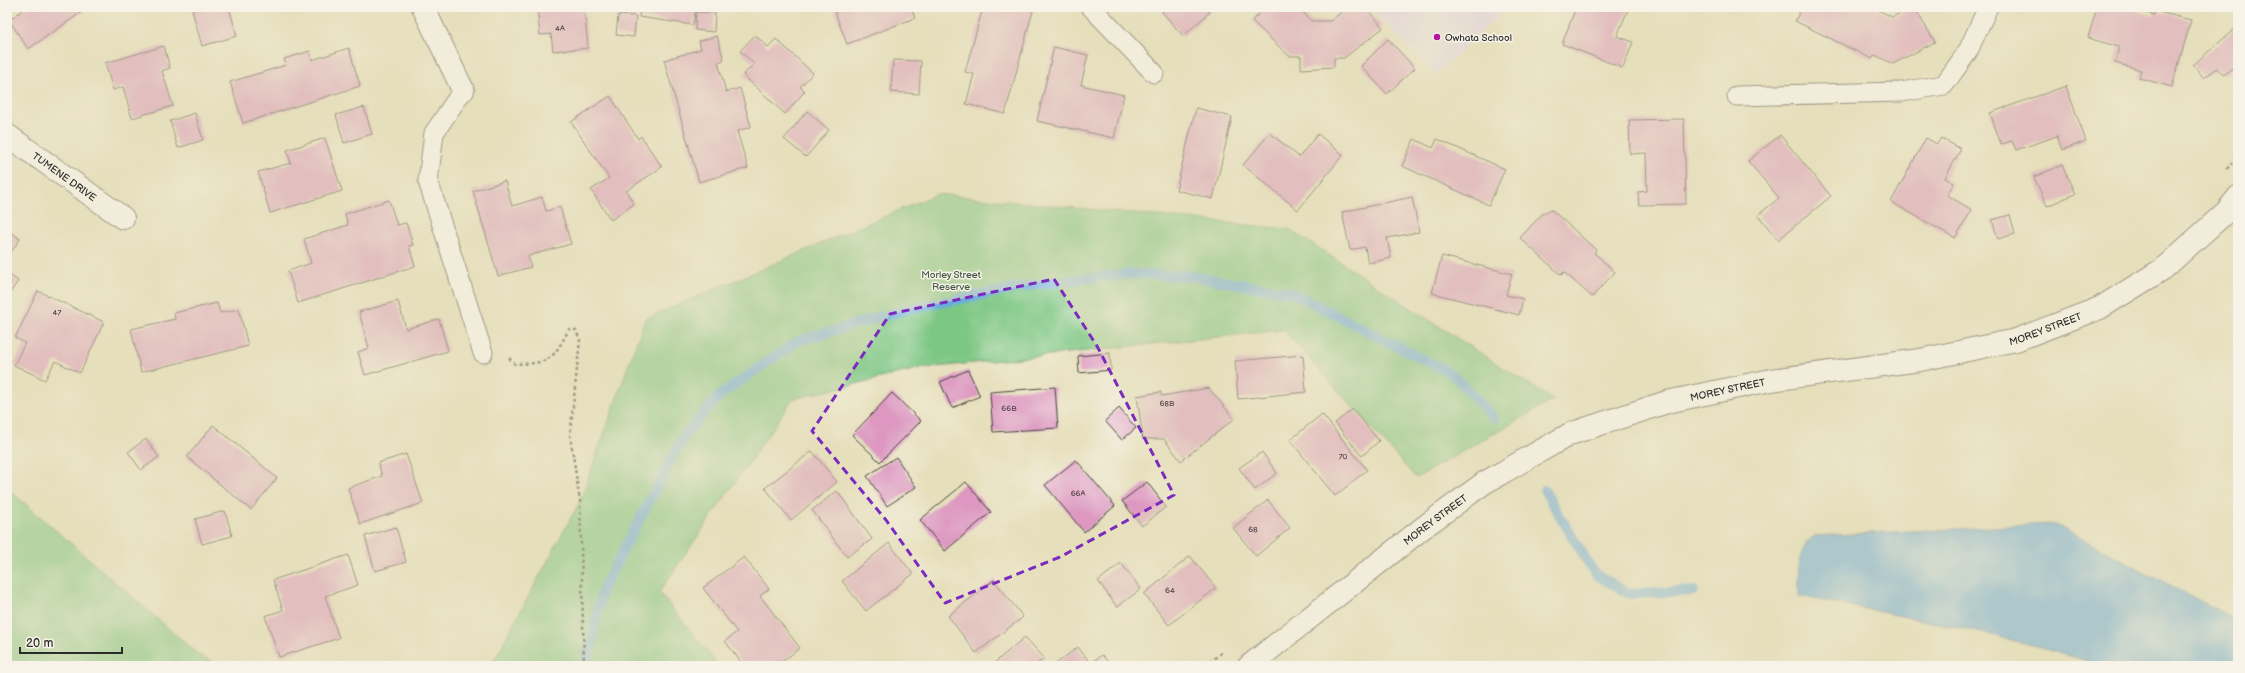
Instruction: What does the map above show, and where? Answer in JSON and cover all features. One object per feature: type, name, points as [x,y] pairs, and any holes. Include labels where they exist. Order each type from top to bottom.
[{"type":"street","points":[[423,7],[463,90]]},
{"type":"street","name":"TUMENE DRIVE","points":[[7,135],[123,218]]},
{"type":"street","name":"MOREY STREET","points":[[1249,666],[1424,527],[1484,483],[1570,434],[1667,402],[1742,386],[1771,380],[1920,360],[2016,340],[2100,308],[2163,270],[2226,212],[2238,197]]},
{"type":"lane","points":[[1091,7],[1154,73]]},
{"type":"lane","points":[[1737,96],[1901,92],[1944,85],[1968,51],[1988,7]]},
{"type":"lane","points":[[463,90],[434,133],[428,182],[483,353]]},
{"type":"path","points":[[505,353],[515,364],[542,363],[557,351],[569,329],[576,330],[580,340],[570,435],[581,516],[584,666]]},
{"type":"highlighted area","points":[[1054,279],[1097,346],[1174,495],[1060,557],[945,603],[886,520],[812,431],[890,314]]},
{"type":"shaded area","name":"Owhata School","points":[[1369,7],[1507,7],[1436,75]]},
{"type":"green space","name":"Morley Street Reserve","points":[[937,194],[1289,229],[1553,400],[1416,478],[1284,330],[917,369],[793,399],[659,592],[719,666],[491,666],[580,501],[645,319]]},
{"type":"green space","points":[[7,488],[199,655],[220,666],[7,666]]},
{"type":"water","points":[[2048,524],[2056,525],[2238,621],[2238,666],[2106,666],[1978,631],[1799,596],[1799,571],[1801,555],[1804,547],[1815,536]]},
{"type":"building","points":[[27,7],[89,7],[28,49],[9,20]]},
{"type":"building","points":[[203,7],[229,7],[237,36],[202,46],[192,10]]},
{"type":"building","points":[[537,7],[584,7],[588,48],[553,51],[551,34],[540,35]]},
{"type":"building","points":[[640,7],[696,7],[693,25],[639,17]]},
{"type":"building","points":[[740,7],[767,7],[766,11]]},
{"type":"building","points":[[833,7],[911,7],[915,18],[847,44]]},
{"type":"building","points":[[983,7],[1034,7],[1005,114],[966,104],[974,74],[965,72]]},
{"type":"building","points":[[1167,7],[1206,7],[1210,12],[1183,36],[1162,12]]},
{"type":"building","points":[[1265,7],[1298,7],[1311,21],[1330,21],[1348,7],[1366,7],[1383,28],[1344,58],[1334,58],[1334,67],[1301,69],[1301,56],[1289,56],[1252,21]]},
{"type":"building","points":[[1576,7],[1629,7],[1617,36],[1633,42],[1623,68],[1562,44]]},
{"type":"building","points":[[1802,7],[1872,7],[1892,17],[1914,7],[1935,42],[1893,64],[1875,55],[1872,59],[1795,21]]},
{"type":"building","points":[[2097,7],[2124,7],[2154,15],[2155,11],[2191,20],[2172,87],[2139,78],[2141,70],[2115,63],[2119,47],[2088,38]]},
{"type":"building","points":[[696,12],[715,13],[714,32],[695,30]]},
{"type":"building","points":[[618,15],[636,16],[634,37],[616,35]]},
{"type":"building","points":[[2238,26],[2238,63],[2224,75],[2217,68],[2204,78],[2193,65]]},
{"type":"building","points":[[755,35],[768,47],[776,39],[813,73],[800,87],[805,91],[785,114],[743,75],[754,64],[740,51]]},
{"type":"building","points":[[717,36],[724,60],[718,62],[726,92],[740,88],[751,127],[737,131],[748,168],[699,182],[664,60],[701,49],[699,41]]},
{"type":"building","points":[[1388,39],[1415,68],[1387,94],[1361,66]]},
{"type":"building","points":[[164,46],[170,68],[162,71],[173,106],[132,118],[123,87],[113,90],[105,63]]},
{"type":"building","points":[[1054,47],[1088,55],[1081,85],[1124,95],[1114,138],[1037,121]]},
{"type":"building","points":[[349,48],[360,86],[243,123],[230,82],[286,65],[284,59],[310,51],[312,60]]},
{"type":"building","points":[[893,60],[921,61],[919,94],[891,92]]},
{"type":"building","points":[[2066,86],[2086,141],[2062,150],[2057,136],[2016,150],[2012,141],[2001,144],[1990,113]]},
{"type":"building","points":[[610,96],[638,139],[641,136],[662,167],[626,191],[634,204],[611,220],[591,190],[609,178],[571,122]]},
{"type":"building","points":[[364,107],[372,134],[344,143],[336,115]]},
{"type":"building","points":[[1196,108],[1232,117],[1213,199],[1176,190]]},
{"type":"building","points":[[807,111],[829,130],[806,157],[784,139]]},
{"type":"building","points":[[195,113],[203,140],[178,148],[170,121]]},
{"type":"building","points":[[1684,119],[1686,204],[1639,205],[1638,192],[1647,191],[1646,153],[1630,154],[1629,120]]},
{"type":"building","points":[[1270,133],[1299,157],[1318,134],[1343,155],[1298,210],[1243,165]]},
{"type":"building","points":[[1780,135],[1831,196],[1778,240],[1758,215],[1779,198],[1748,161]]},
{"type":"building","points":[[325,138],[342,191],[270,213],[258,172],[291,163],[287,150]]},
{"type":"building","points":[[1926,138],[1937,144],[1941,138],[1961,149],[1945,178],[1954,183],[1947,195],[1972,210],[1955,238],[1891,202]]},
{"type":"building","points":[[1414,139],[1433,148],[1437,139],[1505,169],[1489,205],[1402,166]]},
{"type":"building","points":[[2062,165],[2075,194],[2047,206],[2034,177]]},
{"type":"building","points":[[505,181],[512,206],[542,197],[546,211],[560,207],[571,244],[528,256],[531,267],[498,276],[473,191]]},
{"type":"building","points":[[1412,197],[1419,232],[1387,238],[1391,258],[1368,263],[1365,247],[1350,250],[1342,212]]},
{"type":"building","points":[[389,200],[397,225],[406,223],[413,245],[409,246],[415,266],[298,303],[288,271],[311,263],[304,239],[348,225],[345,214]]},
{"type":"building","points":[[1552,210],[1596,250],[1594,253],[1615,272],[1592,297],[1564,272],[1561,275],[1520,238],[1543,213]]},
{"type":"building","points":[[2010,215],[2015,234],[1998,239],[1992,220]]},
{"type":"building","points":[[7,229],[20,239],[7,258]]},
{"type":"building","points":[[1442,256],[1512,274],[1506,295],[1523,299],[1519,315],[1432,293]]},
{"type":"building","points":[[7,273],[18,281],[7,297]]},
{"type":"building","points":[[38,291],[104,322],[80,373],[55,361],[45,380],[14,365],[25,343],[15,338]]},
{"type":"building","points":[[398,301],[406,329],[439,319],[448,351],[365,375],[358,352],[369,348],[359,312]]},
{"type":"building","points":[[217,303],[220,313],[239,309],[248,346],[141,372],[131,329],[175,319],[174,313]]},
{"type":"building","points":[[1110,353],[1111,370],[1079,373],[1078,356]]},
{"type":"building","points":[[1303,355],[1306,392],[1238,399],[1235,361]]},
{"type":"building","points":[[968,370],[980,396],[952,408],[940,382]]},
{"type":"building","points":[[1055,387],[1058,428],[993,432],[990,392]]},
{"type":"building","points":[[1209,388],[1234,419],[1181,461],[1164,439],[1143,439],[1137,396],[1161,392],[1161,396]]},
{"type":"building","points":[[892,393],[921,421],[880,462],[852,435]]},
{"type":"building","points":[[1119,408],[1136,428],[1122,440],[1105,421]]},
{"type":"building","points":[[1353,409],[1379,441],[1362,456],[1335,423]]},
{"type":"building","points":[[1322,414],[1367,470],[1335,496],[1290,440]]},
{"type":"building","points":[[213,425],[277,478],[251,510],[187,457]]},
{"type":"building","points":[[146,439],[159,457],[141,470],[128,452]]},
{"type":"building","points":[[812,451],[837,482],[791,520],[765,488]]},
{"type":"building","points":[[1262,452],[1277,473],[1255,490],[1239,468]]},
{"type":"building","points":[[406,454],[423,503],[360,524],[348,488],[382,476],[378,463]]},
{"type":"building","points":[[896,457],[916,487],[887,506],[867,476]]},
{"type":"building","points":[[1076,460],[1115,506],[1084,532],[1045,485]]},
{"type":"building","points":[[966,482],[991,512],[945,551],[920,520]]},
{"type":"building","points":[[1147,482],[1166,507],[1142,526],[1122,501]]},
{"type":"building","points":[[837,491],[872,539],[847,557],[812,510]]},
{"type":"building","points":[[1268,500],[1290,528],[1256,556],[1233,528]]},
{"type":"building","points":[[225,511],[232,536],[202,544],[195,519]]},
{"type":"building","points":[[396,527],[406,562],[375,571],[365,536]]},
{"type":"building","points":[[889,543],[913,574],[866,611],[842,581]]},
{"type":"building","points":[[348,555],[358,585],[325,596],[339,638],[279,657],[265,616],[283,610],[273,580]]},
{"type":"building","points":[[1190,556],[1216,588],[1169,625],[1144,594]]},
{"type":"building","points":[[744,557],[769,589],[760,596],[800,648],[776,666],[744,666],[725,641],[737,632],[703,588]]},
{"type":"building","points":[[1121,563],[1141,589],[1117,607],[1098,581]]},
{"type":"building","points":[[994,580],[1023,617],[976,653],[948,616]]},
{"type":"building","points":[[1025,637],[1044,658],[1035,666],[995,666],[993,664]]},
{"type":"building","points":[[1078,647],[1090,663],[1102,655],[1111,666],[1053,666]]},
{"type":"waterway","points":[[584,666],[591,646],[602,590],[684,436],[719,396],[798,341],[907,309],[1037,284],[1128,274],[1191,276],[1293,293],[1452,374],[1494,418]]},
{"type":"waterway","points":[[1544,490],[1595,574],[1629,594],[1694,591]]},
{"type":"place","name":"Owhata School","points":[[1437,37]]}]
